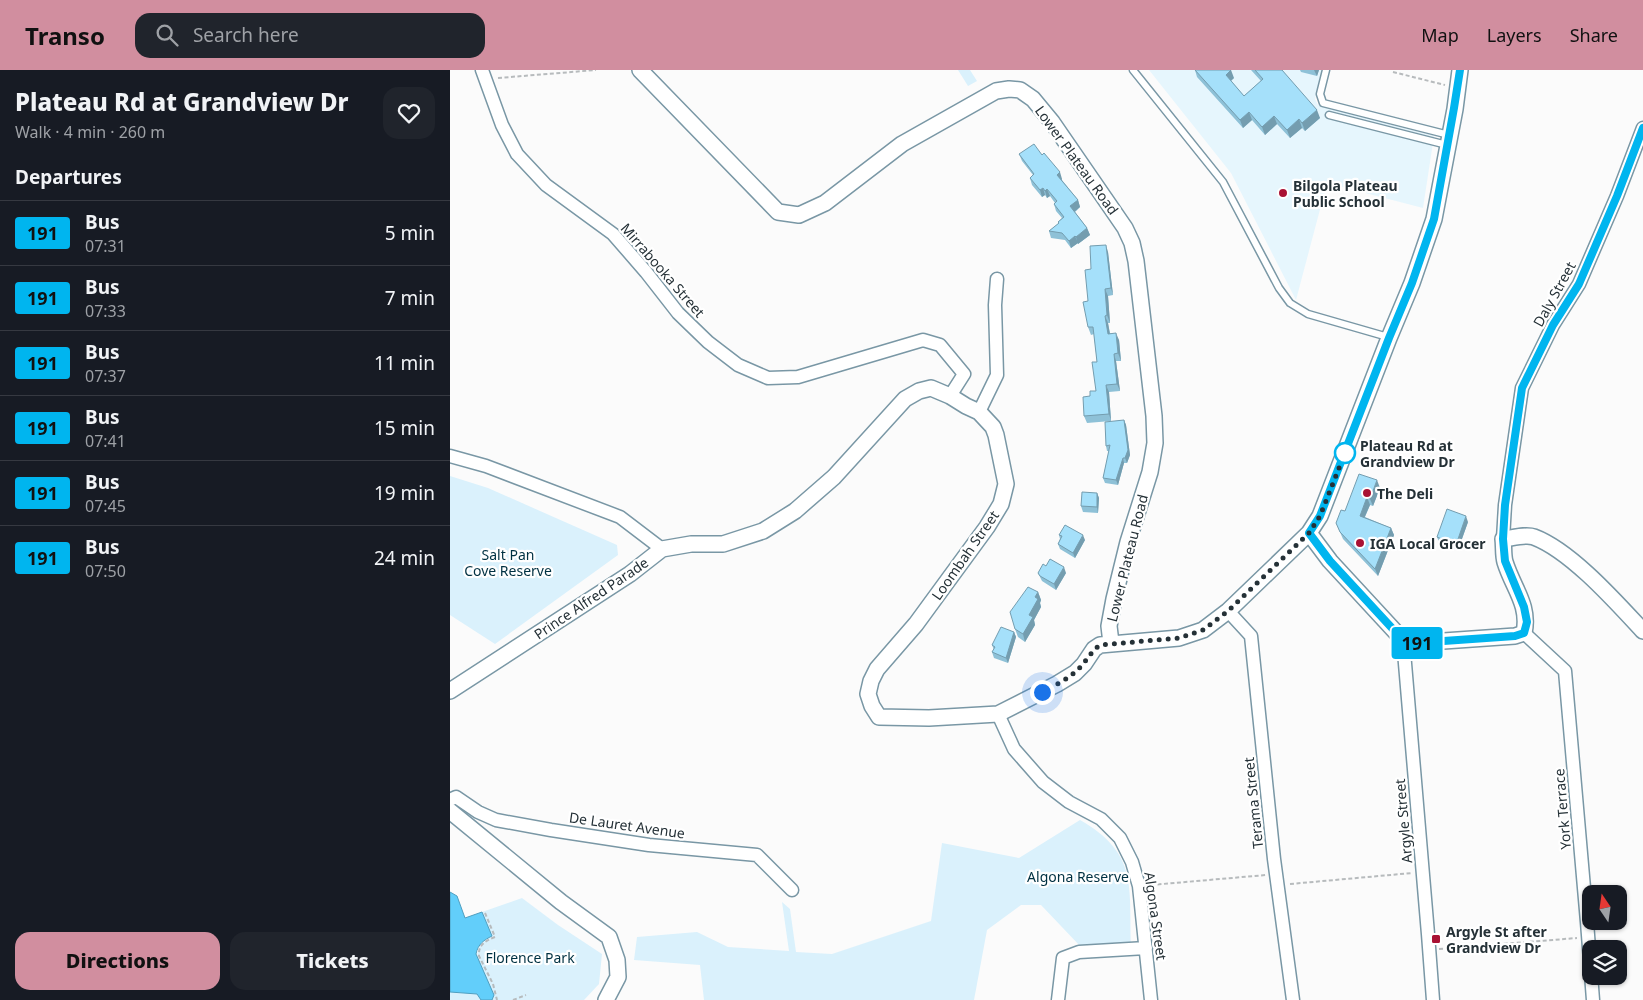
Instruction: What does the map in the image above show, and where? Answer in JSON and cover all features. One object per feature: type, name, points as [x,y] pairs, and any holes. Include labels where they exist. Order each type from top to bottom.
[{"type":"street","name":"Lower Plateau Road","points":[[640,70],[778,212],[799,215],[824,203],[902,144],[996,91],[1020,90],[1033,99],[1052,122],[1126,228],[1132,243],[1136,261],[1154,416],[1155,444],[1150,472],[1128,542],[1114,599],[1108,626],[1111,643]]},
{"type":"street","points":[[1111,643],[1179,638],[1203,630],[1228,611],[1309,533],[1320,516],[1412,283],[1434,219],[1460,70]]},
{"type":"street","name":"Mirrabooka Street","points":[[484,74],[502,125],[517,154],[546,186],[613,234],[678,313],[708,342],[738,365],[768,378],[798,377],[923,340],[940,345],[964,374],[950,396]]},
{"type":"street","name":"Daly Street","points":[[1503,539],[1505,505],[1522,388],[1553,325],[1579,284],[1617,196],[1643,128]]},
{"type":"street","points":[[979,412],[997,375],[995,305],[997,279]]},
{"type":"street","name":"Loombah Street","points":[[662,549],[691,544],[723,544],[763,531],[796,511],[834,477],[905,400],[919,390],[931,388],[979,412],[993,427],[1006,484],[1000,504],[987,527],[949,581],[897,647],[877,669],[871,681],[868,694],[872,706],[879,717],[929,718],[998,714],[1057,684],[1084,664],[1094,649],[1100,645],[1111,643]]},
{"type":"street","name":"Prince Alfred Parade","points":[[450,456],[486,466],[620,517],[662,549],[630,574],[450,691]]},
{"type":"street","points":[[1309,533],[1330,561],[1403,640],[1415,643],[1515,636],[1524,633],[1527,622],[1524,607],[1505,561],[1503,539],[1532,536],[1563,553],[1617,603],[1643,631]]},
{"type":"street","name":"Terama Street","points":[[1228,611],[1251,636],[1274,859],[1293,1000]]},
{"type":"street","name":"York Terrace","points":[[1524,633],[1565,672],[1593,1000]]},
{"type":"street","name":"Argyle Street","points":[[1403,640],[1430,950],[1432,1000]]},
{"type":"street","name":"Algona Street","points":[[998,714],[1014,749],[1043,782],[1068,802],[1101,819],[1120,838],[1132,862],[1139,886],[1150,1000]]},
{"type":"street","name":"De Lauret Avenue","points":[[450,800],[456,797],[478,812],[496,820],[551,830],[649,845],[757,855],[792,890]]},
{"type":"street","points":[[450,811],[562,902],[609,937],[617,960],[618,977],[606,1000]]},
{"type":"street","points":[[1058,1000],[1063,958],[1078,952],[1146,948]]},
{"type":"lane","points":[[1133,70],[1223,182],[1279,288],[1290,303],[1308,314],[1389,338]]},
{"type":"lane","points":[[1326,70],[1320,94],[1323,102],[1448,140]]},
{"type":"lane","points":[[1329,115],[1448,140]]},
{"type":"path","points":[[484,74],[596,70]]},
{"type":"path","points":[[1394,72],[1457,88]]},
{"type":"path","points":[[485,913],[495,937],[483,943],[478,951],[478,956],[493,984],[497,1000]]},
{"type":"path","points":[[1430,950],[1588,937]]},
{"type":"path","points":[[513,1000],[526,996]]},
{"type":"shaded area","name":"Bilgola Plateau Public School","points":[[1149,70],[1322,70],[1315,99],[1318,105],[1434,136],[1423,208],[1327,183],[1296,300],[1231,173]]},
{"type":"green space","points":[[958,70],[970,70],[977,81],[968,86]]},
{"type":"green space","name":"Salt Pan Cove Reserve","points":[[450,476],[488,488],[617,545],[618,555],[495,644],[450,615]]},
{"type":"green space","name":"Algona Reserve","points":[[1080,820],[1099,832],[1112,845],[1121,858],[1129,888],[1131,945],[1081,947],[1041,905],[1021,905],[987,930],[974,1000],[704,1000],[700,965],[634,960],[637,937],[697,932],[728,947],[789,951],[782,902],[790,909],[796,952],[832,954],[931,921],[942,843],[1019,858]]},
{"type":"green space","name":"Florence Park","points":[[522,898],[602,954],[599,984],[584,1000],[491,1000],[477,957],[478,950],[483,943],[492,936],[482,912]]},
{"type":"green space","name":"Florence Park","points":[[450,992],[477,994],[481,1000],[450,1000]]},
{"type":"water","points":[[450,892],[457,896],[465,918],[482,912],[492,936],[482,943],[476,954],[494,995],[492,1000],[481,1000],[477,994],[450,992]]},
{"type":"building","points":[[1195,70],[1231,70],[1226,75],[1244,96],[1263,79],[1255,70],[1282,70],[1317,110],[1302,123],[1299,119],[1287,130],[1274,116],[1262,127],[1249,112],[1240,120]]},
{"type":"building","points":[[1034,144],[1042,155],[1044,153],[1060,172],[1057,175],[1078,200],[1070,206],[1087,228],[1069,241],[1062,233],[1049,231],[1064,217],[1054,204],[1057,201],[1047,189],[1045,191],[1043,188],[1040,190],[1030,178],[1034,174],[1019,154]]},
{"type":"building","points":[[1106,245],[1111,288],[1105,289],[1107,315],[1105,316],[1108,334],[1116,333],[1118,353],[1114,354],[1117,384],[1106,385],[1109,414],[1084,416],[1083,397],[1090,396],[1090,391],[1096,391],[1092,362],[1097,362],[1093,327],[1088,327],[1083,302],[1088,301],[1085,270],[1091,269],[1090,246]]},
{"type":"building","points":[[1124,420],[1128,450],[1125,458],[1123,458],[1116,480],[1103,478],[1110,445],[1106,446],[1105,422]]},
{"type":"building","points":[[1359,474],[1377,480],[1370,499],[1367,497],[1360,516],[1391,528],[1375,569],[1340,532],[1336,523],[1341,510],[1345,511]]},
{"type":"building","points":[[1082,492],[1097,493],[1097,507],[1081,506]]},
{"type":"building","points":[[1447,509],[1466,516],[1456,545],[1437,537]]},
{"type":"building","points":[[1065,525],[1083,535],[1073,553],[1058,544],[1062,536],[1059,535]]},
{"type":"building","points":[[1050,559],[1064,567],[1054,584],[1038,573],[1043,564],[1046,566]]},
{"type":"building","points":[[1028,587],[1038,592],[1035,597],[1038,599],[1029,615],[1033,617],[1023,634],[1015,629],[1010,612]]},
{"type":"building","points":[[1001,627],[1014,632],[1006,658],[992,652],[995,647],[992,645]]},
{"type":"bus line","name":"191","points":[[1460,70],[1434,219],[1412,283],[1320,516],[1309,533],[1330,561],[1403,640],[1415,643],[1515,636],[1524,633],[1527,622],[1524,607],[1505,561],[1503,539],[1505,505],[1522,388],[1553,325],[1579,284],[1617,196],[1643,128]]},
{"type":"place","name":"Bilgola Plateau Public School","points":[[1283,193]]},
{"type":"place","name":"Plateau Rd at Grandview Dr","points":[[1345,453]]},
{"type":"place","name":"The Deli","points":[[1367,493]]},
{"type":"place","name":"IGA Local Grocer","points":[[1360,543]]},
{"type":"place","name":"Argyle St after Grandview Dr","points":[[1436,939]]},
{"type":"route","points":[[1042,692],[1075,672],[1084,664],[1094,649],[1100,645],[1179,638],[1203,630],[1228,611],[1309,533],[1320,516],[1345,453]]}]
